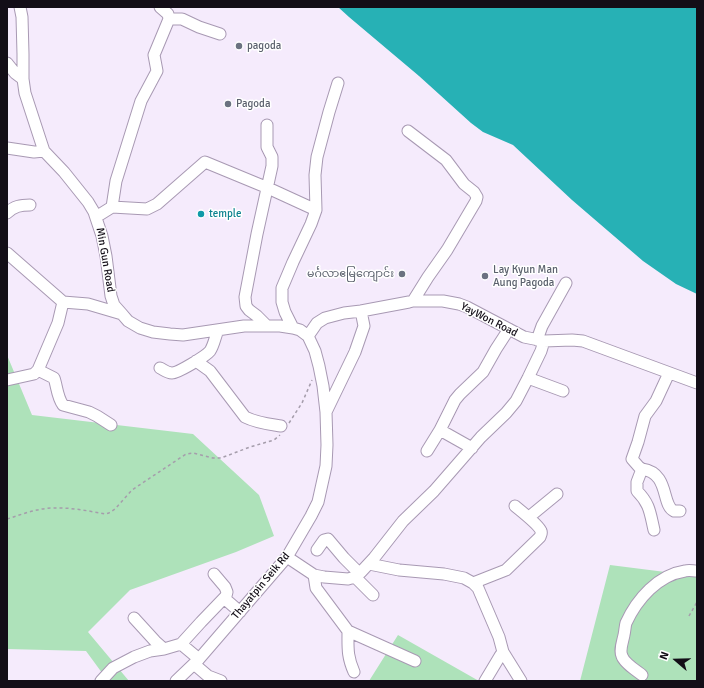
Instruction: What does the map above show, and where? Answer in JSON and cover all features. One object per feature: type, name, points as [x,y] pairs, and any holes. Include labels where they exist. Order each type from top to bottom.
[{"type":"street","name":"Min Gun Road","points":[[20,7],[22,17],[23,47],[22,79],[25,93],[44,151],[64,172],[88,202],[96,217],[102,236],[111,296],[114,305],[128,320],[140,328],[153,332],[183,335],[244,326],[280,326],[300,330],[308,336]]},
{"type":"street","points":[[112,207],[116,181],[141,101],[157,71],[154,55],[169,19],[168,14],[160,7]]},
{"type":"street","points":[[169,19],[182,19],[220,34]]},
{"type":"street","points":[[7,63],[22,79]]},
{"type":"street","points":[[293,328],[282,302],[282,288],[316,210],[315,175],[317,157],[338,84]]},
{"type":"street","points":[[267,125],[267,147],[272,157],[272,166],[245,297],[246,306],[249,310],[268,326]]},
{"type":"street","points":[[408,131],[446,160],[464,184],[474,192],[477,197],[476,202],[447,250],[413,301]]},
{"type":"street","points":[[7,148],[34,152],[44,151]]},
{"type":"street","points":[[96,217],[112,207],[147,209],[158,204],[205,162],[316,210]]},
{"type":"street","points":[[7,213],[20,205],[30,205]]},
{"type":"street","points":[[7,253],[63,302],[88,304],[122,314]]},
{"type":"street","points":[[287,557],[314,575],[348,579],[357,575],[374,558],[403,521],[434,491],[481,437],[506,413],[516,400],[541,351],[542,326],[566,283]]},
{"type":"street","name":"YayWon Road","points":[[308,336],[317,323],[325,318],[344,313],[413,301],[443,301],[466,307],[524,337],[541,340],[583,341],[697,383]]},
{"type":"street","points":[[7,380],[34,374],[38,370],[58,322],[63,302]]},
{"type":"street","points":[[326,412],[355,352],[364,326],[360,311]]},
{"type":"street","points":[[427,451],[440,430],[455,400],[483,372],[509,329]]},
{"type":"street","points":[[160,368],[172,373],[183,370],[208,353],[212,348],[218,330]]},
{"type":"street","name":"Thayatpin Seik Rd","points":[[176,681],[197,661],[287,557],[318,502],[326,466],[328,445],[323,386],[315,351],[308,336]]},
{"type":"street","points":[[196,361],[210,372],[245,417],[252,421],[283,428]]},
{"type":"street","points":[[38,370],[54,378],[61,403],[93,414],[111,425]]},
{"type":"street","points":[[669,373],[656,401],[645,416],[632,459],[638,467],[656,475],[663,487],[670,507],[674,511],[680,511]]},
{"type":"street","points":[[528,378],[563,391]]},
{"type":"street","points":[[440,430],[472,448]]},
{"type":"street","points":[[642,469],[637,482],[637,491],[648,504],[654,530]]},
{"type":"street","points":[[529,517],[558,494]]},
{"type":"street","points":[[473,583],[506,570],[540,537],[542,533],[541,530],[529,517],[515,506]]},
{"type":"street","points":[[317,550],[324,540],[328,539],[373,595]]},
{"type":"street","points":[[368,564],[399,570],[444,574],[464,578],[473,583],[478,588],[504,652],[521,681]]},
{"type":"street","points":[[642,675],[622,657],[621,650],[626,624],[637,604],[647,591],[662,579],[684,571],[697,571]]},
{"type":"street","points":[[101,681],[113,668],[134,657],[150,651],[181,644],[226,596],[227,592],[225,587],[214,574]]},
{"type":"street","points":[[314,575],[316,588],[348,631],[415,661]]},
{"type":"street","points":[[224,598],[240,612]]},
{"type":"street","points":[[134,618],[164,649]]},
{"type":"street","points":[[348,631],[348,655],[354,672]]},
{"type":"street","points":[[181,644],[197,661],[208,676],[221,681]]},
{"type":"street","points":[[485,681],[504,652]]},
{"type":"path","points":[[7,519],[44,509],[63,508],[105,514],[109,513],[115,509],[132,490],[186,454],[193,453],[213,458],[221,458],[274,440],[302,403],[319,366]]},
{"type":"path","points":[[689,616],[697,602]]},
{"type":"green space","points":[[7,355],[32,415],[193,434],[259,495],[274,536],[236,552],[130,590],[88,632],[129,681],[108,681],[86,651],[7,649]]},
{"type":"green space","points":[[610,565],[697,576],[697,681],[580,681]]},
{"type":"green space","points":[[398,635],[479,681],[369,681]]},
{"type":"water","points":[[338,7],[697,7],[697,294],[676,284],[643,261],[572,200],[513,145],[483,132],[471,123],[419,76]]},
{"type":"place","name":"pagoda","points":[[239,46]]},
{"type":"place","name":"Pagoda","points":[[228,104]]},
{"type":"place","name":"temple","points":[[201,214]]},
{"type":"place","name":"မင်္ဂလာဧမြကျောင်း","points":[[402,274]]},
{"type":"place","name":"Lay Kyun Man Aung Pagoda","points":[[485,276]]}]
